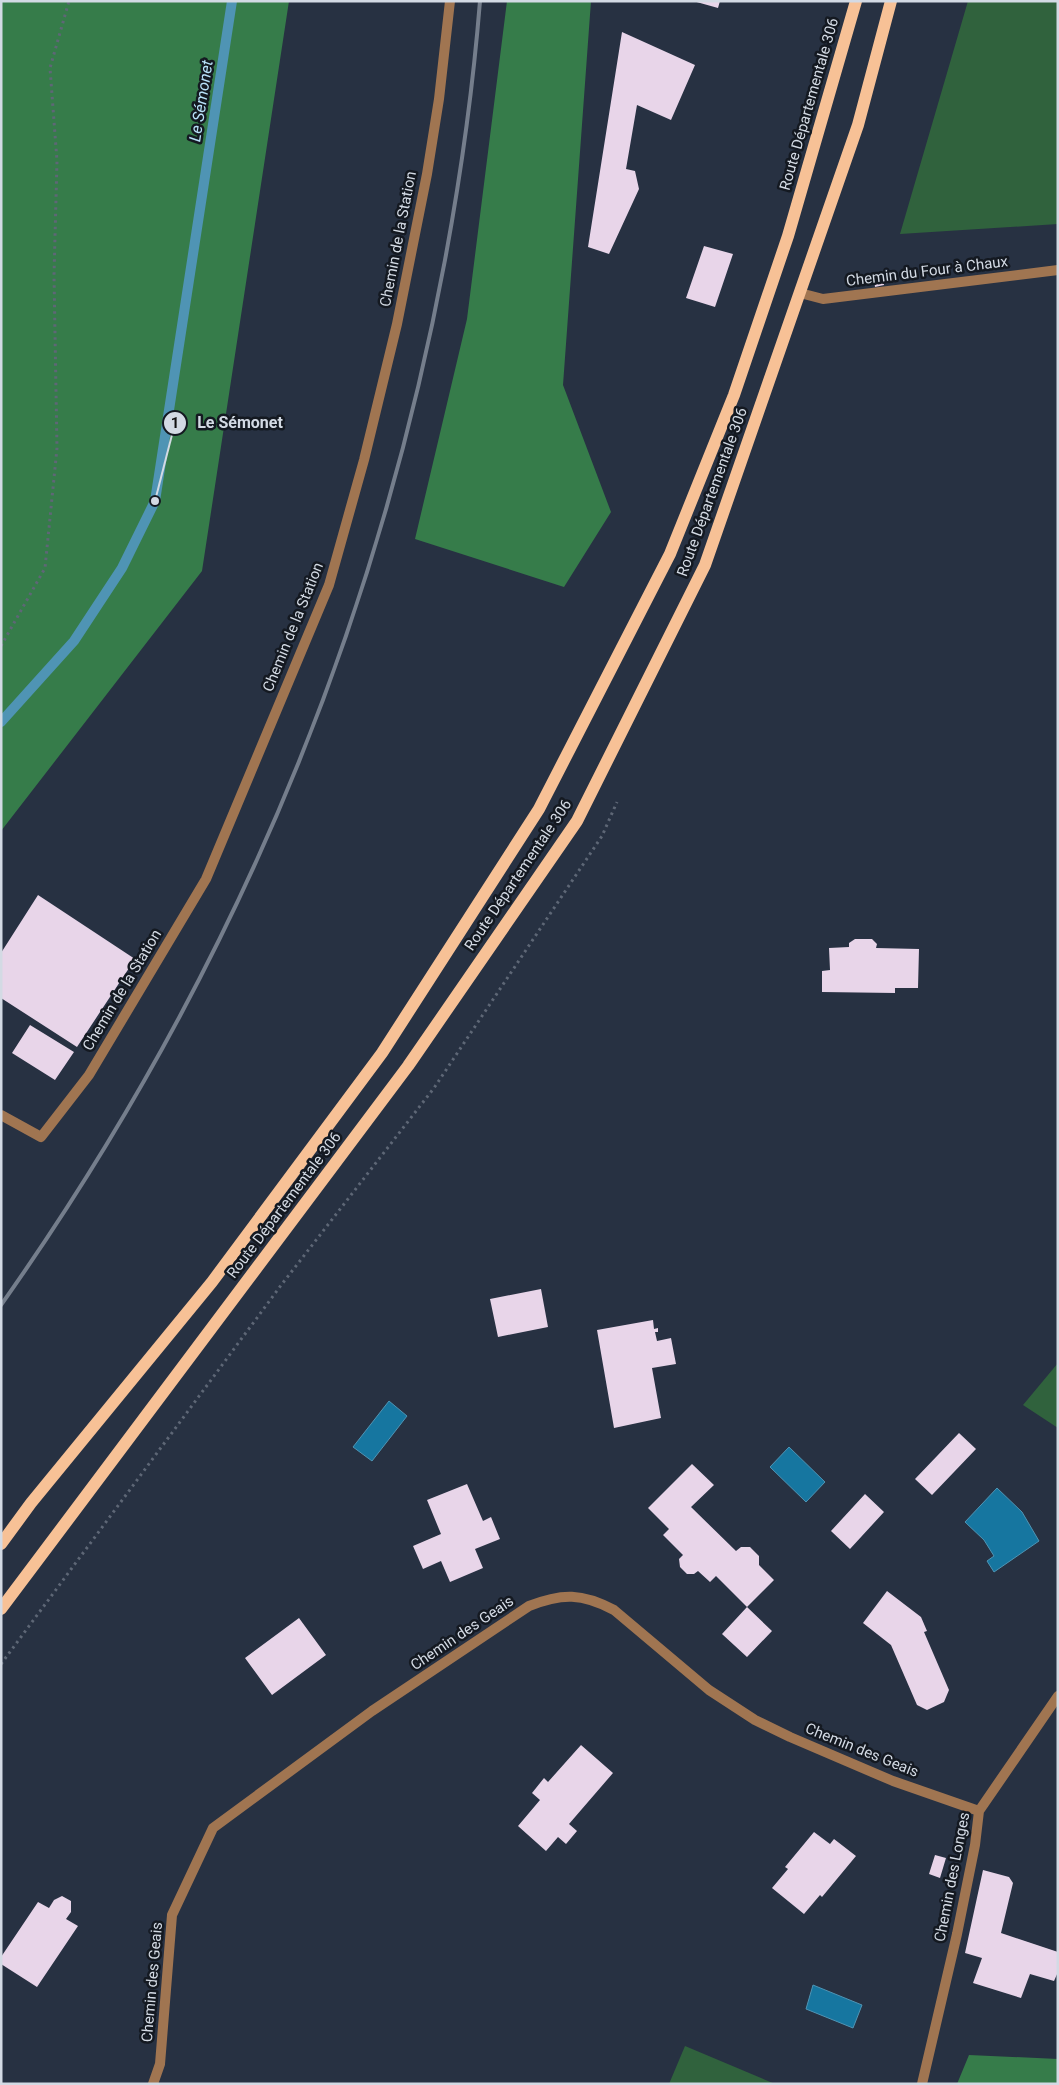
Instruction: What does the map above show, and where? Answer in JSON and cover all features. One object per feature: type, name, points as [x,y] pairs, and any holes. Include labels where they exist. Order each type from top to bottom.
[{"type":"main road","name":"Route Départementale 306","points":[[1,1544],[31,1503],[212,1282],[376,1061],[539,809],[670,554],[734,395],[788,236],[856,1]]},
{"type":"main road","name":"Route Départementale 306","points":[[1,1609],[408,1066],[577,821],[704,565],[858,125],[891,1]]},
{"type":"street","name":"Chemin de la Station","points":[[1,1114],[41,1137],[89,1075],[206,879],[329,585],[364,460],[397,324],[427,174],[439,99],[450,1]]},
{"type":"street","name":"Chemin du Four à Chaux","points":[[800,293],[823,299],[1058,270]]},
{"type":"street","name":"Chemin des Geais","points":[[153,2084],[160,2064],[172,1915],[213,1828],[372,1711],[529,1606],[545,1600],[571,1596],[597,1601],[614,1610],[709,1690],[756,1720],[790,1737],[893,1781],[980,1811]]},
{"type":"street","name":"Chemin des Longes","points":[[922,2084],[957,1934],[980,1811],[1058,1696]]},
{"type":"path","points":[[1,646],[45,568],[58,448],[54,275],[57,161],[50,68],[69,1]]},
{"type":"green space","points":[[1,1],[289,1],[202,571],[1,831]]},
{"type":"green space","points":[[507,1],[591,1],[563,385],[611,512],[564,587],[415,539],[467,319]]},
{"type":"green space","points":[[968,1],[1058,1],[1058,224],[900,234]]},
{"type":"green space","points":[[1058,1363],[1058,1428],[1023,1405]]},
{"type":"green space","points":[[685,2046],[775,2084],[669,2084]]},
{"type":"green space","points":[[969,2055],[1058,2059],[1058,2084],[957,2084]]},
{"type":"water","points":[[389,1401],[407,1416],[372,1461],[353,1447]]},
{"type":"water","points":[[789,1447],[825,1482],[806,1502],[770,1467]]},
{"type":"water","points":[[997,1488],[1022,1512],[1039,1541],[994,1572],[987,1561],[994,1556],[984,1540],[965,1522]]},
{"type":"water","points":[[813,1985],[862,2005],[853,2028],[806,2009]]},
{"type":"building","points":[[693,1],[720,1],[718,8]]},
{"type":"building","points":[[622,32],[695,65],[671,120],[637,105],[626,169],[635,171],[639,189],[609,254],[588,247]]},
{"type":"building","points":[[704,246],[733,254],[715,307],[686,298]]},
{"type":"building","points":[[883,275],[884,285],[875,287],[874,277]]},
{"type":"building","points":[[38,895],[135,959],[77,1047],[1,998],[1,953]]},
{"type":"building","points":[[855,939],[872,939],[877,944],[876,948],[919,949],[918,988],[895,988],[895,993],[822,992],[822,971],[830,970],[829,948],[849,947],[849,943]]},
{"type":"building","points":[[30,1025],[74,1052],[55,1080],[12,1053]]},
{"type":"building","points":[[541,1289],[548,1327],[498,1337],[490,1299]]},
{"type":"building","points":[[653,1320],[654,1329],[658,1328],[658,1332],[655,1332],[657,1341],[671,1338],[676,1364],[652,1368],[661,1418],[614,1428],[597,1330]]},
{"type":"building","points":[[959,1433],[976,1449],[932,1495],[915,1479]]},
{"type":"building","points":[[692,1464],[714,1485],[691,1507],[736,1551],[741,1547],[750,1547],[759,1556],[759,1565],[774,1580],[747,1607],[716,1576],[710,1582],[698,1571],[694,1574],[687,1574],[680,1567],[679,1559],[683,1555],[663,1535],[669,1529],[648,1508]]},
{"type":"building","points":[[467,1484],[483,1521],[491,1517],[500,1539],[475,1549],[483,1568],[450,1582],[441,1561],[423,1569],[413,1546],[441,1534],[427,1500]]},
{"type":"building","points":[[865,1494],[884,1512],[850,1549],[831,1531]]},
{"type":"building","points":[[887,1591],[921,1617],[927,1631],[924,1632],[949,1690],[944,1702],[927,1710],[917,1705],[891,1645],[863,1623]]},
{"type":"building","points":[[747,1607],[772,1631],[747,1657],[722,1634]]},
{"type":"building","points":[[299,1618],[326,1655],[272,1695],[245,1658]]},
{"type":"building","points":[[581,1745],[613,1773],[569,1824],[577,1831],[566,1844],[558,1837],[546,1851],[518,1826],[540,1800],[532,1793],[544,1778],[548,1782]]},
{"type":"building","points":[[814,1832],[830,1844],[834,1839],[856,1856],[822,1897],[820,1895],[804,1914],[772,1888],[788,1869],[785,1867]]},
{"type":"building","points":[[935,1855],[946,1858],[940,1878],[929,1874]]},
{"type":"building","points":[[983,1870],[1009,1877],[1013,1883],[1001,1933],[1058,1952],[1058,1972],[1054,1981],[1030,1974],[1021,1998],[973,1983],[982,1958],[965,1953]]},
{"type":"building","points":[[62,1896],[71,1901],[71,1912],[66,1919],[78,1926],[37,1987],[1,1964],[1,1957],[38,1902],[49,1908],[54,1900]]},
{"type":"waterway","name":"Le Sémonet","points":[[1,722],[74,641],[122,568],[155,501],[232,1]]},
{"type":"railway","points":[[1,1305],[81,1185],[154,1062],[221,936],[280,807],[332,675],[377,539],[415,401],[445,260],[456,195],[470,99],[480,1]]},
{"type":"place","name":"Le Sémonet","points":[[155,501]]}]
